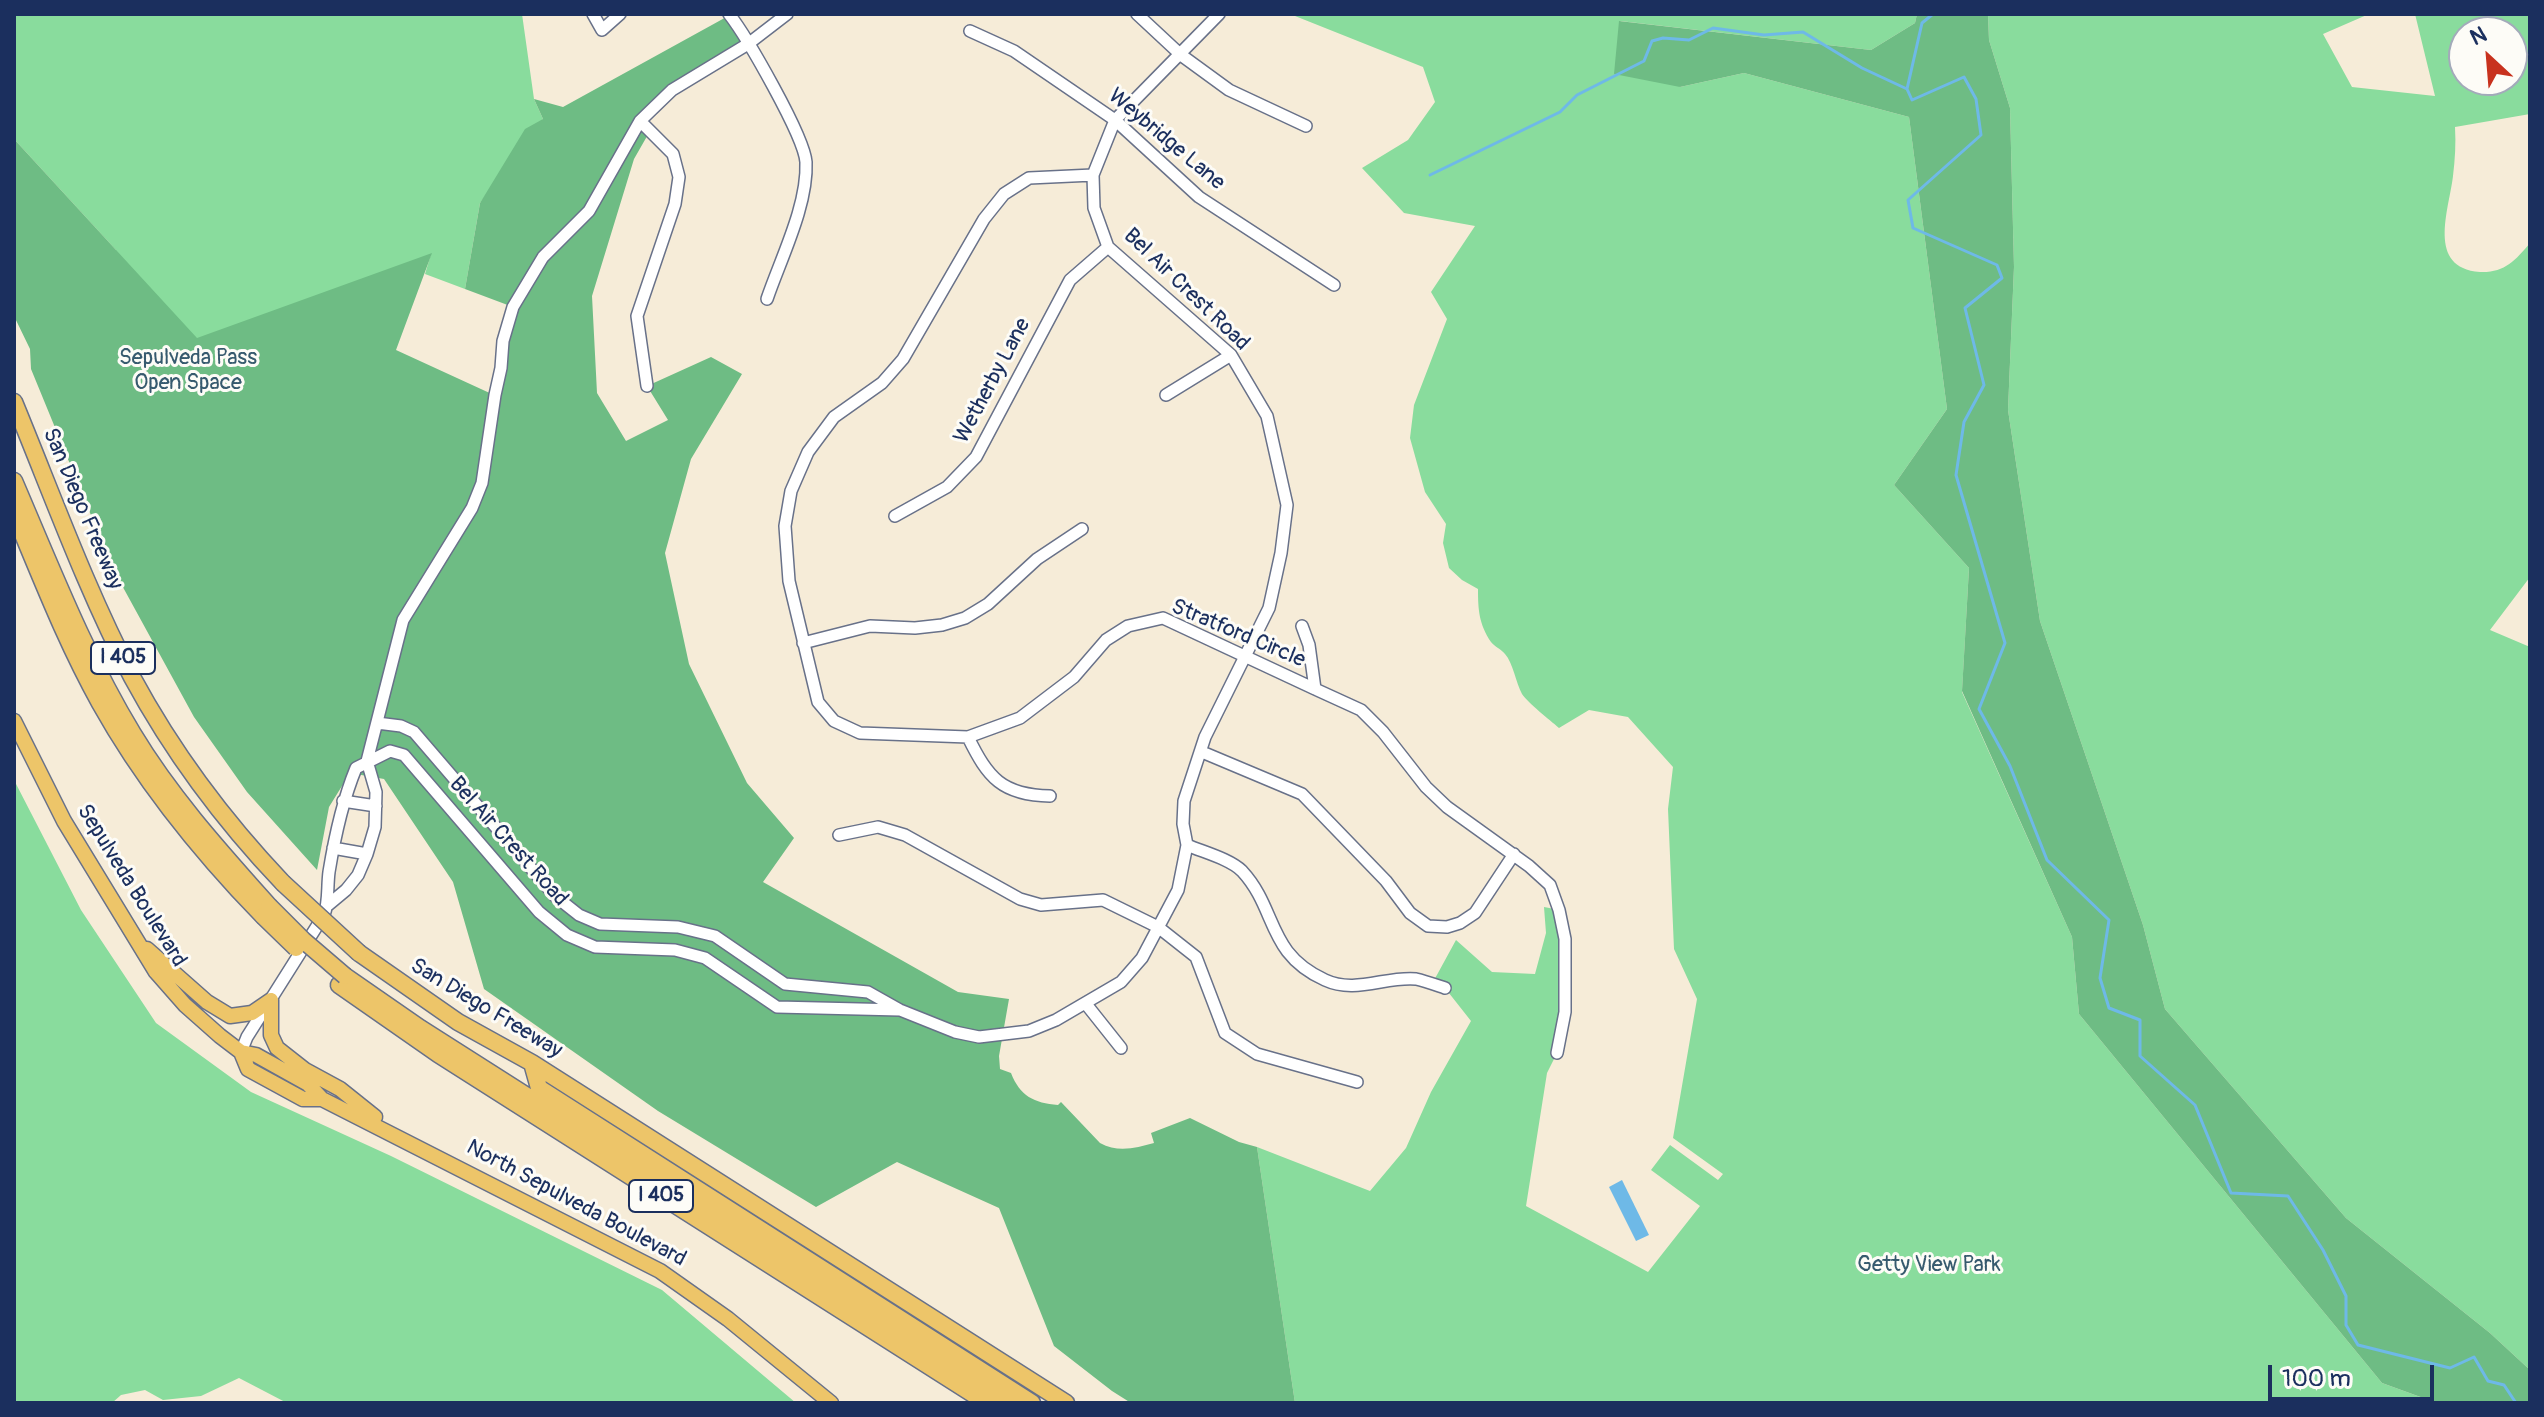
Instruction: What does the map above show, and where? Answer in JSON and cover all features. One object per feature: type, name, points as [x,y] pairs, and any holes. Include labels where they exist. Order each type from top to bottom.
[{"type":"highway","name":"San Diego Freeway","points":[[14,402],[111,633],[148,704],[207,795],[283,883],[359,953],[445,1014],[532,1063],[1066,1403]]},
{"type":"highway","points":[[14,481],[110,695],[167,786],[266,911]]},
{"type":"highway","name":"I 405","points":[[14,513],[68,641],[122,740],[186,831],[266,911],[342,980],[438,1054],[987,1403]]},
{"type":"highway","points":[[342,980],[1009,1403]]},
{"type":"highway","points":[[532,1063],[539,1088],[1032,1403]]},
{"type":"main road","name":"Sepulveda Boulevard","points":[[14,721],[50,795],[129,932],[156,972],[177,998],[241,1052]]},
{"type":"main road","points":[[129,932],[220,1012],[236,1017],[252,1013],[271,1000]]},
{"type":"main road","points":[[271,1000],[271,1035],[277,1048],[305,1070],[340,1089],[400,1136]]},
{"type":"main road","name":"North Sepulveda Boulevard","points":[[241,1052],[256,1055],[308,1084],[322,1099],[660,1271],[728,1319],[831,1403]]},
{"type":"street","points":[[593,14],[602,30],[620,14]]},
{"type":"street","points":[[729,14],[797,132],[806,160],[803,193],[767,299]]},
{"type":"street","points":[[328,905],[358,875],[375,827],[376,792],[367,761],[403,620],[472,508],[482,483],[503,341],[513,307],[543,257],[589,211],[640,121],[672,90],[748,44],[787,14]]},
{"type":"street","points":[[1137,14],[1181,55],[1229,90],[1306,126]]},
{"type":"street","name":"Bel Air Crest Road","points":[[377,723],[401,726],[414,732],[555,896],[579,915],[600,924],[678,927],[715,936],[785,984],[868,992],[900,1010],[955,1032],[979,1037],[1029,1031],[1086,1004],[1121,982],[1142,958],[1178,890],[1187,845],[1183,824],[1184,801],[1205,737],[1269,608],[1287,505],[1267,416],[1231,355],[1108,247],[1094,208],[1093,175],[1115,120],[1219,14]]},
{"type":"street","name":"Weybridge Lane","points":[[970,31],[1014,51],[1115,120],[1199,197],[1334,285]]},
{"type":"street","points":[[640,121],[673,154],[679,177],[675,204],[637,316],[647,386]]},
{"type":"street","name":"Stratford Circle","points":[[1093,175],[1029,178],[1004,194],[984,219],[903,359],[882,383],[834,417],[808,452],[791,491],[785,526],[789,581],[818,702],[834,721],[860,733],[968,737],[1020,718],[1062,687],[1106,640],[1128,626],[1163,618],[1361,710],[1383,732],[1426,787],[1447,807],[1514,854],[1550,885],[1565,939],[1565,1012],[1557,1053]]},
{"type":"street","name":"Wetherby Lane","points":[[895,516],[947,487],[976,457],[1070,280],[1108,247]]},
{"type":"street","points":[[1166,395],[1231,355]]},
{"type":"street","points":[[803,643],[870,626],[915,628],[965,618],[988,604],[1037,559],[1082,529]]},
{"type":"street","points":[[1302,626],[1309,645],[1315,689]]},
{"type":"street","points":[[968,737],[983,769],[998,782],[1027,796],[1050,796]]},
{"type":"street","name":"Bel Air Crest Road","points":[[367,761],[390,751],[404,755],[539,912],[567,935],[595,947],[675,950],[705,958],[777,1007],[900,1010]]},
{"type":"street","points":[[1202,752],[1302,794],[1386,881],[1419,921],[1428,926],[1447,927],[1475,913],[1514,854]]},
{"type":"street","points":[[241,1052],[247,1037],[324,915],[343,801],[356,768],[367,761]]},
{"type":"street","points":[[343,801],[376,806]]},
{"type":"street","points":[[839,835],[878,827],[905,835],[1020,899],[1041,905],[1103,900],[1158,927],[1196,957],[1225,1033],[1257,1054],[1357,1082]]},
{"type":"street","points":[[1187,845],[1239,868],[1252,884],[1283,948],[1303,967],[1328,982],[1359,986],[1415,979],[1445,988]]},
{"type":"street","points":[[333,848],[367,854]]},
{"type":"street","points":[[1086,1004],[1121,1048]]},
{"type":"green space","name":"Sepulveda Pass Open Space","points":[[14,14],[522,14],[534,99],[543,119],[480,203],[465,289],[425,274],[431,254],[126,477],[116,250],[14,139]]},
{"type":"green space","name":"Getty View Park","points":[[1290,14],[1917,14],[1915,23],[1871,50],[1620,21],[1680,87],[1744,73],[1909,117],[1947,409],[1894,485],[1969,568],[1962,692],[2072,937],[2079,1014],[2382,1383],[2437,1403],[1295,1403],[1257,1147],[1370,1191],[1406,1148],[1431,1092],[1471,1021],[1445,988],[1432,984],[1456,940],[1492,972],[1535,974],[1546,933],[1544,907],[1560,910],[1565,939],[1557,1053],[1547,1073],[1526,1206],[1648,1272],[1700,1206],[1651,1170],[1670,1145],[1718,1180],[1723,1174],[1673,1138],[1697,999],[1674,949],[1668,809],[1673,767],[1628,717],[1589,710],[1559,728],[1522,694],[1508,658],[1491,642],[1484,629],[1478,589],[1449,568],[1443,543],[1446,524],[1425,492],[1410,438],[1414,405],[1447,319],[1431,292],[1475,226],[1404,213],[1362,168],[1408,140],[1435,102],[1423,67]]},
{"type":"green space","points":[[1917,14],[1988,14],[1989,40],[2010,108],[2014,267],[2008,410],[2040,621],[2143,925],[2165,1009],[2346,1218],[2490,1333],[2530,1370],[2530,1403],[2437,1403],[2382,1383],[2079,1014],[2072,937],[1962,691],[1969,568],[1894,485],[1947,409],[1909,117],[1744,73],[1680,87],[1614,74],[1619,21],[1871,50],[1915,23]]},
{"type":"green space","points":[[1988,14],[2369,14],[2323,34],[2352,87],[2435,96],[2415,14],[2530,14],[2530,114],[2455,127],[2453,176],[2445,235],[2452,260],[2463,268],[2480,272],[2508,265],[2530,243],[2530,577],[2490,630],[2530,647],[2530,1370],[2490,1333],[2346,1218],[2165,1009],[2143,925],[2040,621],[2008,410],[2014,267],[2010,108],[1989,40]]},
{"type":"green space","name":"Sepulveda Pass Open Space","points":[[730,15],[748,44],[672,90],[640,121],[650,131],[634,159],[592,296],[597,393],[626,441],[668,420],[647,386],[711,357],[742,374],[691,459],[665,553],[689,664],[747,783],[794,838],[763,882],[958,992],[1009,999],[999,1056],[1000,1069],[1011,1073],[1029,1097],[1049,1104],[1058,1105],[1061,1102],[1100,1143],[1120,1149],[1154,1143],[1151,1133],[1190,1118],[1239,1142],[1257,1147],[1295,1403],[1131,1403],[1054,1346],[999,1208],[897,1162],[816,1207],[658,1111],[484,989],[453,882],[384,779],[350,773],[329,807],[317,870],[247,792],[194,717],[113,569],[31,369],[30,349],[14,316],[14,139],[197,338],[432,253],[396,350],[494,395],[513,307],[465,289],[480,203],[525,129],[543,119],[534,99],[563,107]]},
{"type":"green space","points":[[14,780],[81,910],[156,1023],[251,1092],[391,1156],[662,1290],[796,1403],[287,1403],[239,1378],[201,1396],[163,1400],[145,1390],[121,1395],[112,1403],[14,1403]]},
{"type":"water","points":[[1622,1180],[1649,1235],[1636,1241],[1609,1187]]},
{"type":"waterway","points":[[1933,14],[1922,23],[1907,89],[1912,100],[1964,77],[1976,99],[1981,135],[1908,200],[1913,228],[1997,265],[2002,278],[1965,308],[1984,385],[1964,422],[1956,475],[2005,643],[1979,709],[2010,766],[2047,860],[2109,920],[2100,978],[2109,1008],[2140,1020],[2140,1056],[2195,1105],[2231,1193],[2288,1196],[2323,1250],[2346,1296],[2346,1325],[2358,1345],[2450,1368],[2474,1357],[2488,1381],[2504,1385],[2516,1403]]},
{"type":"waterway","points":[[1430,175],[1560,112],[1577,95],[1644,61],[1652,41],[1663,38],[1689,40],[1713,28],[1764,35],[1803,32],[1862,68],[1907,89]]}]
